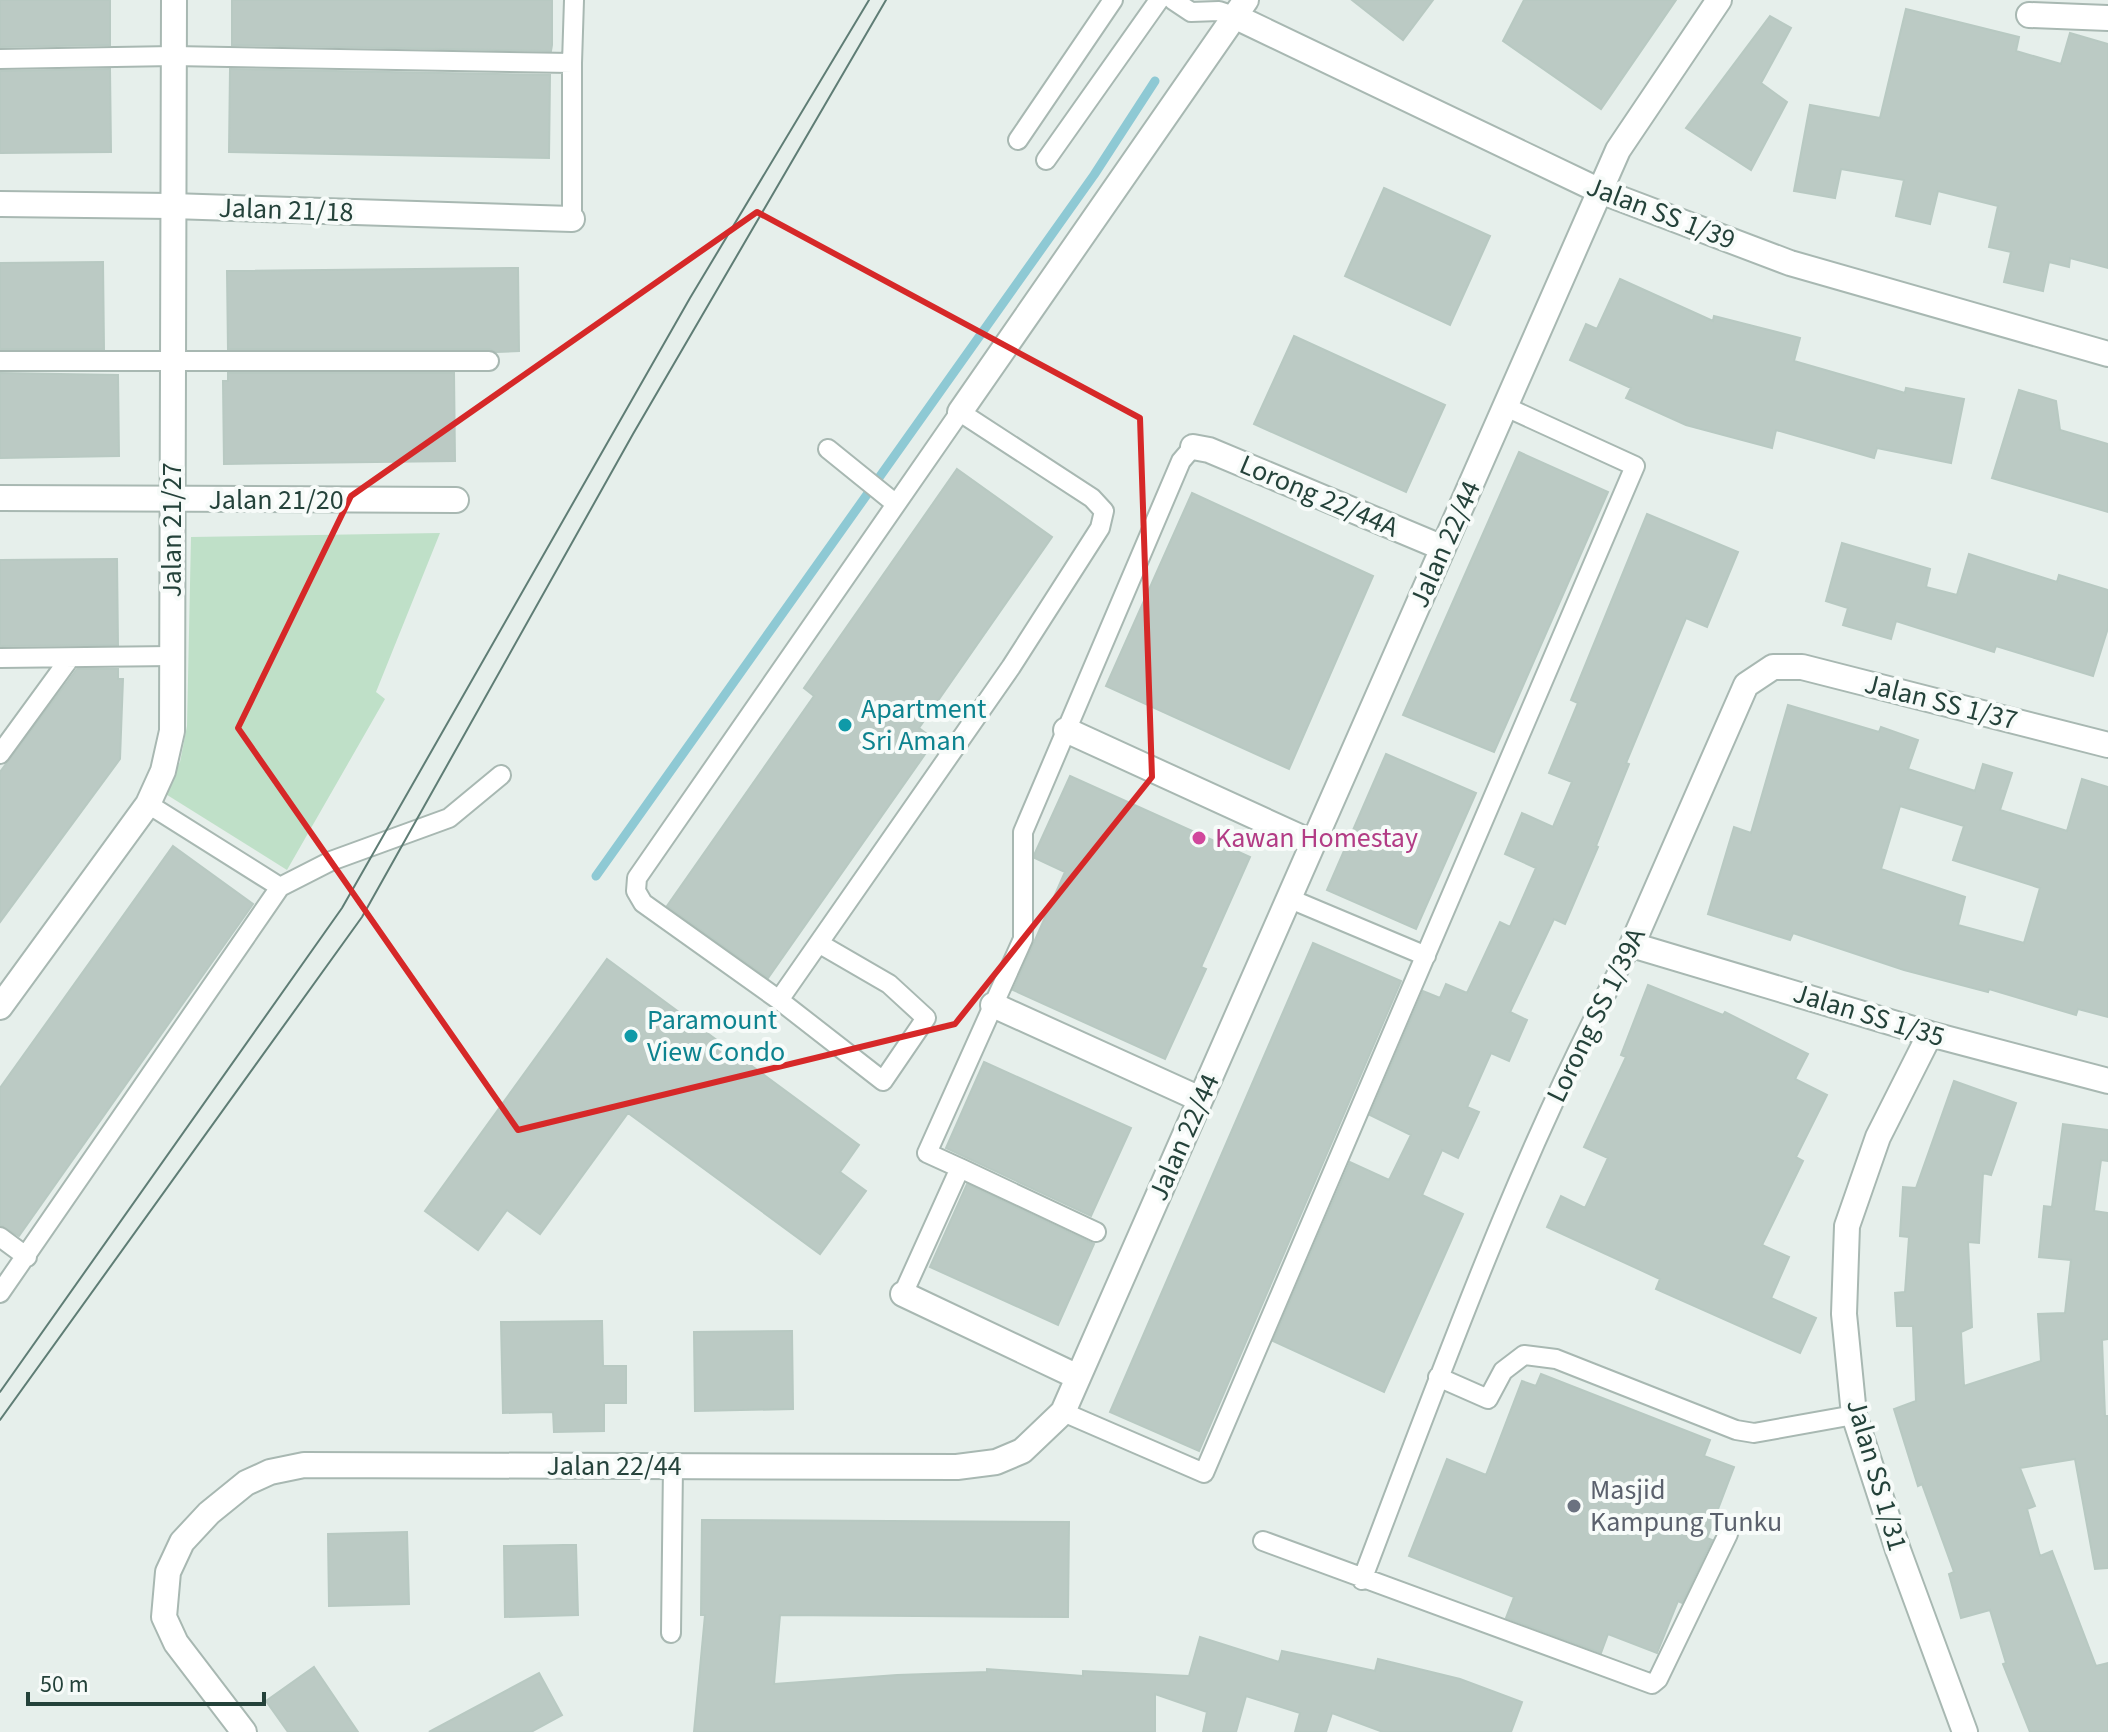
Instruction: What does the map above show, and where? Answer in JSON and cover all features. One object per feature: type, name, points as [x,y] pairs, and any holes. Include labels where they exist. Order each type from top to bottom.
[{"type":"street","name":"Jalan 21/27","points":[[0,1007],[148,804],[163,771],[172,731],[174,0]]},
{"type":"street","name":"Jalan 22/44","points":[[244,1732],[176,1643],[164,1617],[168,1572],[182,1542],[209,1513],[246,1483],[270,1472],[304,1465],[957,1467],[996,1462],[1022,1451],[1063,1412],[1618,150],[1719,0]]},
{"type":"street","name":"Jalan SS 1/39","points":[[1229,7],[1600,191],[1790,263],[2108,354]]},
{"type":"street","points":[[960,412],[1229,7]]},
{"type":"street","points":[[2029,15],[2108,18]]},
{"type":"street","name":"Jalan 21/18","points":[[0,204],[172,206],[572,219]]},
{"type":"street","name":"Lorong 22/44A","points":[[1193,447],[1209,450],[1443,548]]},
{"type":"street","name":"Jalan 21/20","points":[[0,498],[456,500]]},
{"type":"street","name":"Jalan SS 1/37","points":[[1773,667],[1802,667],[2108,745]]},
{"type":"street","name":"Lorong SS 1/39A","points":[[1632,945],[1746,685],[1773,667]]},
{"type":"street","points":[[1066,730],[1313,843]]},
{"type":"street","name":"Jalan SS 1/35","points":[[1632,945],[1930,1034],[2108,1081]]},
{"type":"street","points":[[993,1005],[1200,1099]]},
{"type":"street","name":"Jalan SS 1/31","points":[[1930,1034],[1878,1137],[1847,1226],[1844,1314],[1854,1415],[1898,1550],[1965,1732]]},
{"type":"street","points":[[903,1294],[1078,1377]]},
{"type":"lane","points":[[572,219],[574,0]]},
{"type":"lane","points":[[1018,140],[1113,0]]},
{"type":"lane","points":[[1046,160],[1159,0]]},
{"type":"lane","points":[[1173,0],[1191,12],[1229,7]]},
{"type":"lane","points":[[0,59],[173,56],[572,63]]},
{"type":"lane","points":[[0,361],[489,361]]},
{"type":"lane","points":[[1063,1412],[1204,1473],[1635,466],[1506,407]]},
{"type":"lane","points":[[779,1000],[1011,667],[1100,528],[1104,511],[1092,498],[960,412],[637,878],[636,891],[643,903],[779,1000],[883,1081],[926,1018],[889,984],[820,944]]},
{"type":"lane","points":[[1096,1232],[927,1153],[1023,939],[1023,832],[1181,461],[1193,447]]},
{"type":"lane","points":[[828,449],[896,504]]},
{"type":"lane","points":[[0,658],[172,656]]},
{"type":"lane","points":[[0,754],[70,658]]},
{"type":"lane","points":[[0,1293],[280,887],[331,861],[449,818],[501,775]]},
{"type":"lane","points":[[148,804],[280,887]]},
{"type":"lane","points":[[1288,898],[1426,956]]},
{"type":"lane","name":"Lorong SS 1/39A","points":[[1362,1580],[1438,1377],[1553,1103],[1632,945]]},
{"type":"lane","points":[[903,1294],[960,1168]]},
{"type":"lane","points":[[0,1237],[27,1257]]},
{"type":"lane","points":[[1438,1377],[1488,1399],[1503,1371],[1524,1355],[1556,1359],[1736,1430],[1754,1433],[1854,1415]]},
{"type":"lane","points":[[671,1633],[673,1466]]},
{"type":"lane","points":[[1263,1541],[1362,1580],[1652,1684],[1658,1679],[1728,1534]]},
{"type":"highlighted area","points":[[757,212],[1140,418],[1152,777],[955,1024],[518,1130],[238,728],[351,496]]},
{"type":"green space","points":[[440,533],[376,692],[385,699],[287,870],[164,793],[180,762],[187,726],[191,537]]},
{"type":"building","points":[[0,0],[110,0],[110,45],[0,47]]},
{"type":"building","points":[[232,0],[552,0],[552,45],[551,51],[232,45]]},
{"type":"building","points":[[1352,0],[1433,0],[1403,40]]},
{"type":"building","points":[[1524,0],[1676,0],[1601,109],[1503,41]]},
{"type":"building","points":[[1906,9],[2019,37],[2016,51],[2061,64],[2070,33],[2108,44],[2108,268],[2070,258],[2069,267],[2049,262],[2043,291],[2004,282],[2011,252],[1989,247],[1998,206],[1938,191],[1930,224],[1896,216],[1904,180],[1841,169],[1835,198],[1794,191],[1810,105],[1880,118]]},
{"type":"building","points":[[1770,16],[1791,28],[1761,83],[1787,102],[1751,170],[1686,128]]},
{"type":"building","points":[[110,69],[111,152],[0,153],[0,71]]},
{"type":"building","points":[[230,69],[550,75],[549,158],[229,152]]},
{"type":"building","points":[[1384,188],[1490,236],[1450,325],[1345,276]]},
{"type":"building","points":[[103,262],[104,349],[0,349],[0,263]]},
{"type":"building","points":[[518,268],[519,351],[228,349],[227,271]]},
{"type":"building","points":[[1620,279],[1713,321],[1714,316],[1800,338],[1794,361],[1905,393],[1906,388],[1964,399],[1951,463],[1877,448],[1874,458],[1776,430],[1772,448],[1686,425],[1626,398],[1631,388],[1570,360],[1586,324],[1597,329]]},
{"type":"building","points":[[1294,336],[1445,405],[1406,492],[1254,424]]},
{"type":"building","points":[[0,373],[118,375],[119,456],[0,458]]},
{"type":"building","points":[[228,373],[454,373],[455,461],[224,464],[223,381],[228,381]]},
{"type":"building","points":[[2019,390],[2056,401],[2060,430],[2108,444],[2108,512],[1992,478]]},
{"type":"building","points":[[1519,452],[1608,492],[1494,752],[1403,715]]},
{"type":"building","name":"Apartment Sri Aman","points":[[957,469],[1052,537],[919,728],[935,740],[768,978],[667,906],[814,696],[804,688]]},
{"type":"building","points":[[1192,493],[1373,576],[1289,769],[1106,686]]},
{"type":"building","points":[[1647,514],[1738,552],[1707,627],[1686,618],[1626,763],[1629,764],[1598,847],[1565,924],[1554,919],[1510,1012],[1527,1020],[1509,1061],[1491,1053],[1467,1107],[1479,1112],[1458,1158],[1442,1150],[1422,1195],[1463,1214],[1384,1392],[1273,1341],[1350,1162],[1389,1180],[1411,1135],[1370,1115],[1423,991],[1440,998],[1446,984],[1467,993],[1500,922],[1510,927],[1536,868],[1505,854],[1522,813],[1553,827],[1572,782],[1549,773],[1578,703],[1571,700]]},
{"type":"building","points":[[1842,543],[1930,569],[1926,587],[1957,595],[1969,554],[2057,582],[2059,575],[2108,590],[2108,628],[2093,676],[1996,646],[1994,652],[1896,621],[1891,639],[1843,625],[1848,608],[1826,601]]},
{"type":"building","points":[[117,559],[118,645],[0,646],[0,560]]},
{"type":"building","points":[[77,669],[118,669],[118,679],[123,679],[120,759],[0,922],[0,772]]},
{"type":"building","points":[[1788,705],[1879,732],[1881,727],[1918,740],[1908,769],[1975,791],[1983,764],[2012,773],[2000,810],[2067,831],[2082,779],[2108,787],[2108,1017],[2078,1009],[2076,1015],[1989,989],[1988,992],[1904,970],[1793,933],[1790,940],[1708,914],[1734,827],[1751,833]],"holes":[[[1900,806],[1964,826],[1953,860],[2040,888],[2024,943],[1958,925],[1965,897],[1881,869]]]},
{"type":"building","points":[[1386,754],[1476,793],[1416,929],[1327,890]]},
{"type":"building","points":[[1070,776],[1250,857],[1201,967],[1206,969],[1165,1059],[1013,990],[1065,872],[1035,858],[1035,853]]},
{"type":"building","points":[[173,846],[253,904],[19,1236],[0,1225],[0,1088]]},
{"type":"building","points":[[1313,943],[1401,981],[1199,1451],[1110,1412]]},
{"type":"building","name":"Paramount View Condo","points":[[607,959],[859,1145],[840,1172],[866,1191],[820,1254],[628,1113],[540,1234],[507,1210],[478,1250],[425,1211]]},
{"type":"building","points":[[1648,985],[1723,1015],[1725,1012],[1808,1054],[1795,1079],[1827,1095],[1796,1157],[1803,1161],[1762,1245],[1789,1257],[1771,1298],[1816,1318],[1800,1353],[1656,1289],[1660,1279],[1547,1227],[1561,1196],[1585,1208],[1608,1158],[1584,1147],[1626,1057],[1621,1055]]},
{"type":"building","points":[[984,1062],[1131,1128],[1091,1216],[946,1148]]},
{"type":"building","points":[[1954,1081],[2016,1103],[1991,1175],[1983,1173],[1979,1243],[1968,1242],[1972,1327],[1961,1332],[1964,1386],[2041,1361],[2038,1314],[2065,1313],[2071,1260],[2039,1257],[2044,1206],[2052,1207],[2063,1124],[2108,1130],[2108,1161],[2101,1160],[2094,1211],[2108,1213],[2108,1339],[2102,1340],[2105,1416],[2108,1416],[2108,1568],[2095,1569],[2075,1459],[2020,1468],[2035,1506],[2027,1509],[2040,1556],[2052,1551],[2096,1666],[2108,1663],[2108,1732],[2030,1732],[2003,1664],[2006,1663],[1990,1610],[1961,1618],[1949,1574],[1954,1572],[1922,1484],[1918,1486],[1894,1409],[1916,1401],[1913,1326],[1897,1326],[1895,1293],[1905,1292],[1909,1237],[1900,1236],[1903,1187],[1916,1188]]},
{"type":"building","points":[[967,1184],[1094,1244],[1058,1325],[930,1267]]},
{"type":"building","points":[[602,1321],[603,1366],[626,1366],[626,1403],[604,1403],[604,1431],[554,1432],[553,1412],[503,1413],[501,1322]]},
{"type":"building","points":[[792,1331],[793,1409],[695,1411],[694,1332]]},
{"type":"building","name":"Masjid Kampung Tunku","points":[[1541,1374],[1710,1440],[1704,1456],[1734,1467],[1707,1538],[1712,1540],[1682,1603],[1678,1601],[1657,1653],[1608,1634],[1601,1653],[1506,1618],[1514,1597],[1409,1556],[1447,1459],[1486,1475],[1522,1381],[1536,1386]]},
{"type":"building","points":[[702,1520],[1069,1522],[1068,1617],[780,1615],[774,1684],[987,1672],[987,1669],[1083,1676],[1083,1671],[1189,1676],[1200,1637],[1279,1662],[1282,1651],[1375,1671],[1378,1659],[1460,1679],[1522,1702],[1511,1732],[1383,1732],[1332,1713],[1326,1732],[1295,1732],[1300,1713],[1246,1696],[1236,1732],[1203,1732],[1207,1712],[1155,1694],[1155,1732],[694,1732],[705,1615],[701,1615]]},
{"type":"building","points":[[407,1532],[409,1604],[329,1606],[328,1534]]},
{"type":"building","points":[[576,1545],[578,1615],[505,1617],[504,1546]]},
{"type":"building","points":[[314,1667],[358,1732],[288,1732],[266,1701]]},
{"type":"building","points":[[539,1673],[562,1715],[531,1732],[429,1732]]},
{"type":"waterway","points":[[596,876],[1094,175],[1155,81]]},
{"type":"tram line","points":[[0,1392],[342,908],[690,298],[869,0]]},
{"type":"tram line","points":[[0,1420],[362,917],[633,434],[886,0]]},
{"type":"place","name":"Apartment Sri Aman","points":[[845,725]]},
{"type":"place","name":"Kawan Homestay","points":[[1199,838]]},
{"type":"place","name":"Paramount View Condo","points":[[631,1036]]},
{"type":"place","name":"Masjid Kampung Tunku","points":[[1574,1506]]}]
